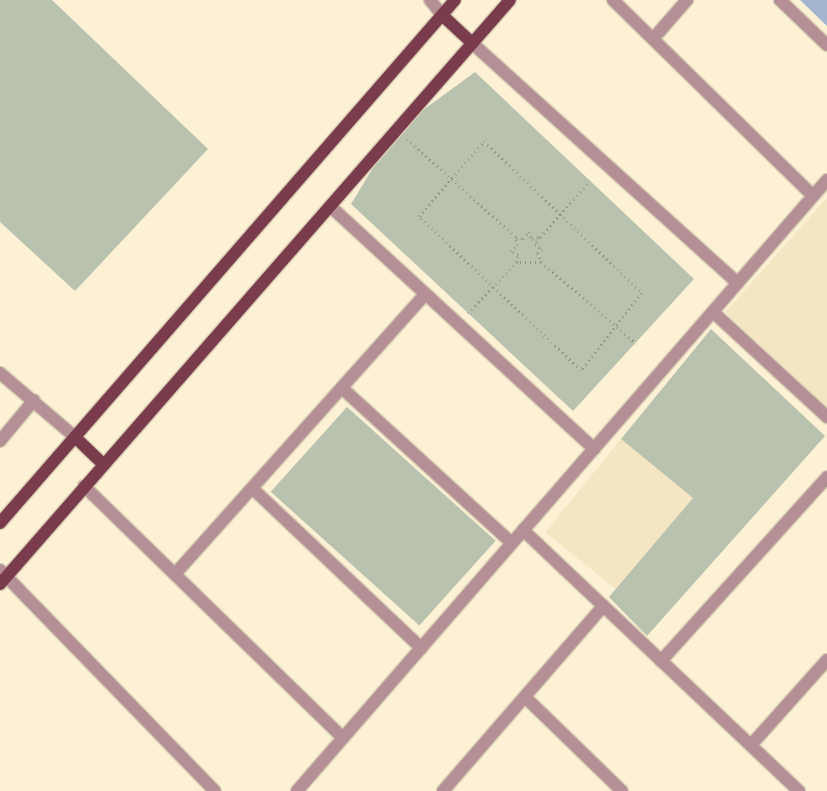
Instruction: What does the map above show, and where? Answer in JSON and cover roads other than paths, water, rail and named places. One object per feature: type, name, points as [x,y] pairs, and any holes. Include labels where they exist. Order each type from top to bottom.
[{"type":"main road","points":[[0,522],[455,0]]},
{"type":"main road","points":[[2,577],[510,0]]},
{"type":"main road","points":[[442,15],[472,43]]},
{"type":"main road","points":[[74,437],[103,464]]},
{"type":"street","points":[[430,0],[442,15]]},
{"type":"street","points":[[613,0],[813,196]]},
{"type":"street","points":[[653,39],[688,0]]},
{"type":"street","points":[[780,0],[827,45]]},
{"type":"street","points":[[472,43],[738,283]]},
{"type":"street","points":[[297,791],[827,180]]},
{"type":"street","points":[[330,206],[594,449]]},
{"type":"street","points":[[175,574],[425,294]]},
{"type":"street","points":[[713,312],[827,417]]},
{"type":"street","points":[[0,373],[34,400],[74,437]]},
{"type":"street","points":[[342,388],[512,543]]},
{"type":"street","points":[[0,440],[34,400]]},
{"type":"street","points":[[661,661],[827,476]]},
{"type":"street","points":[[84,486],[343,738]]},
{"type":"street","points":[[252,488],[421,648]]},
{"type":"street","points":[[524,530],[798,791]]},
{"type":"street","points":[[2,577],[215,791]]},
{"type":"street","points":[[443,791],[603,606]]},
{"type":"street","points":[[751,745],[827,661]]},
{"type":"street","points":[[525,696],[614,788]]},
{"type":"water","points":[[800,0],[827,0],[827,26]]}]
